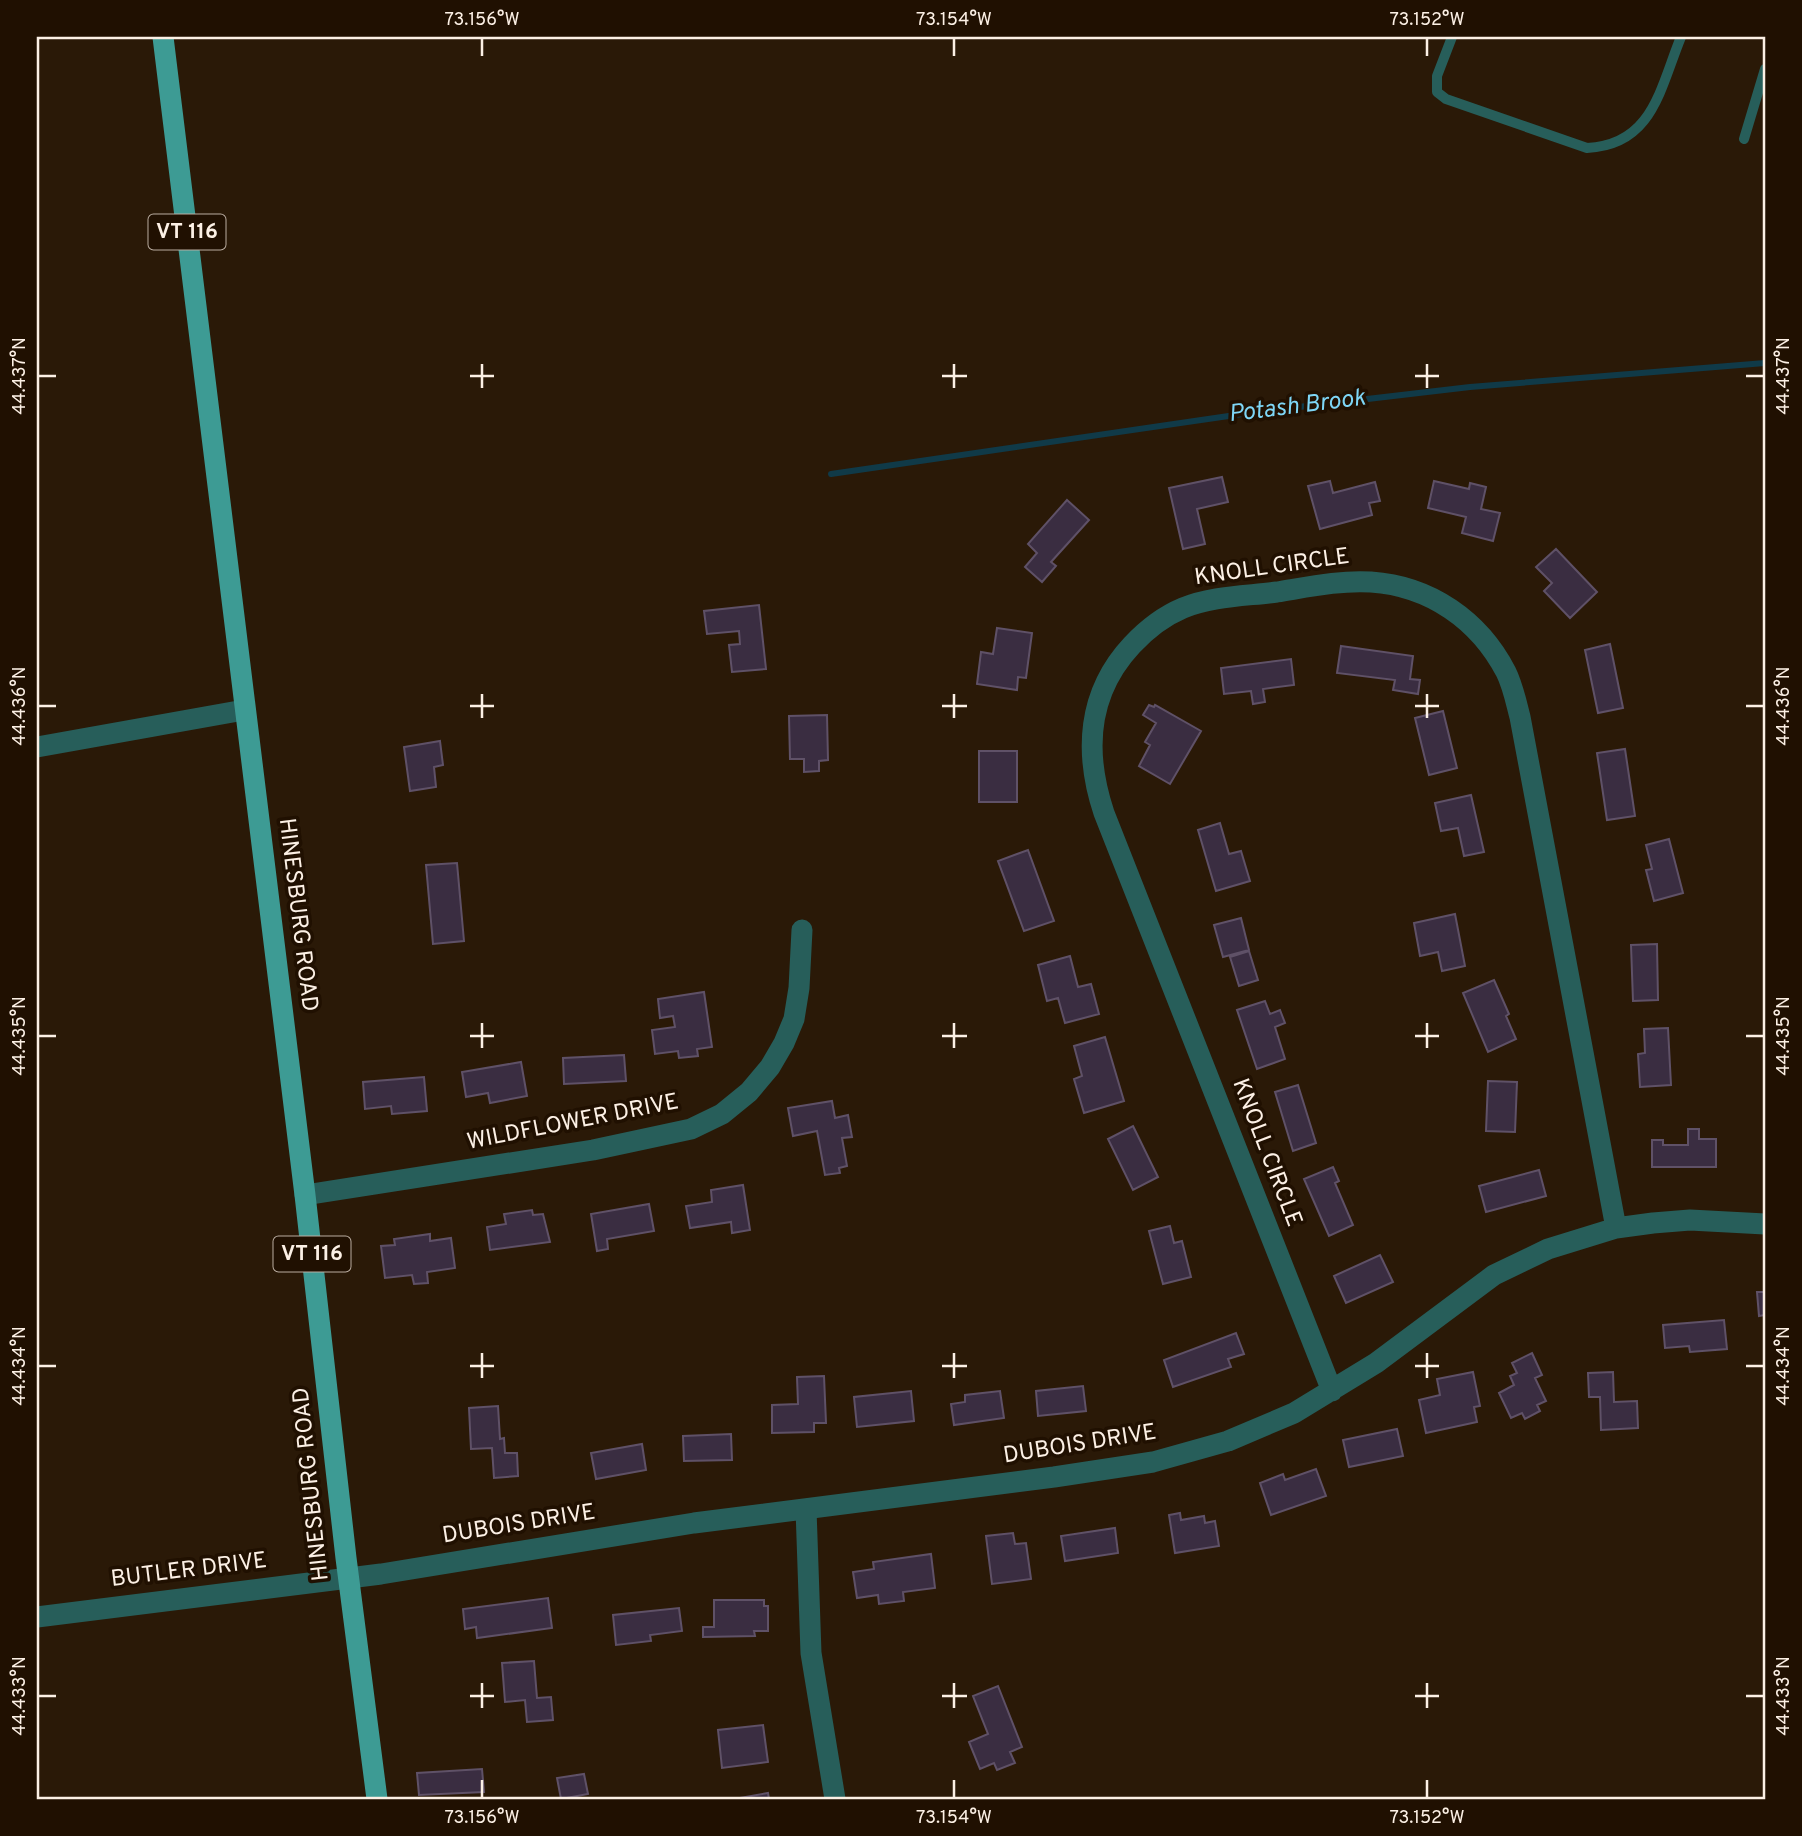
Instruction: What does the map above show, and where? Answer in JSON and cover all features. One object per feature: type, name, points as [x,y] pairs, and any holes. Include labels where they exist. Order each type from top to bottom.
[{"type":"main road","name":"HINESBURG ROAD","points":[[163,37],[377,1799]]},
{"type":"street","name":"KNOLL CIRCLE","points":[[1332,1391],[1104,813],[1094,779],[1092,728],[1094,712],[1106,680],[1134,643],[1183,607],[1342,582],[1373,582],[1431,596],[1458,613],[1491,647],[1507,674],[1520,717],[1616,1228]]},
{"type":"street","points":[[37,747],[244,710]]},
{"type":"street","name":"WILDFLOWER DRIVE","points":[[305,1195],[593,1150],[691,1129],[722,1114],[749,1092],[770,1067],[784,1043],[793,1018],[799,988],[802,930]]},
{"type":"street","name":"DUBOIS DRIVE","points":[[348,1577],[381,1574],[694,1523],[1054,1478],[1153,1462],[1259,1430],[1332,1391],[1376,1363],[1494,1275],[1548,1249],[1616,1228],[1690,1220],[1765,1224]]},
{"type":"street","points":[[806,1509],[811,1653],[835,1799]]},
{"type":"street","name":"BUTLER DRIVE","points":[[37,1617],[348,1577]]},
{"type":"lane","points":[[1452,37],[1437,76],[1437,92],[1446,99],[1587,148],[1605,147],[1620,142],[1649,117],[1681,37]]},
{"type":"lane","points":[[1744,139],[1765,69]]},
{"type":"building","points":[[1222,477],[1228,502],[1197,509],[1205,544],[1183,549],[1169,488]]},
{"type":"building","points":[[1330,481],[1333,493],[1375,482],[1380,501],[1369,503],[1372,515],[1320,529],[1308,486]]},
{"type":"building","points":[[1434,481],[1469,489],[1470,483],[1486,487],[1481,509],[1500,513],[1493,541],[1462,533],[1466,517],[1428,508]]},
{"type":"building","points":[[1067,500],[1089,520],[1051,562],[1056,566],[1042,582],[1025,567],[1037,553],[1028,544]]},
{"type":"building","points":[[1556,549],[1597,592],[1570,618],[1544,591],[1552,583],[1536,567]]},
{"type":"building","points":[[759,605],[766,669],[732,672],[729,645],[740,644],[739,631],[707,634],[704,611]]},
{"type":"building","points":[[997,628],[1032,633],[1026,678],[1018,677],[1017,690],[977,684],[981,652],[993,654]]},
{"type":"building","points":[[1610,644],[1623,708],[1598,713],[1585,650]]},
{"type":"building","points":[[1341,646],[1413,656],[1410,679],[1420,680],[1418,694],[1393,690],[1395,680],[1337,673]]},
{"type":"building","points":[[1291,659],[1294,685],[1263,689],[1265,702],[1253,704],[1251,691],[1224,694],[1221,668]]},
{"type":"building","points":[[1149,705],[1155,705],[1201,731],[1170,784],[1139,766],[1150,745],[1145,742],[1156,723],[1143,715]]},
{"type":"building","points":[[1443,711],[1457,768],[1429,775],[1415,718]]},
{"type":"building","points":[[827,715],[828,760],[819,761],[819,771],[804,772],[804,759],[790,759],[789,716]]},
{"type":"building","points":[[440,741],[443,765],[434,767],[436,787],[410,791],[404,747]]},
{"type":"building","points":[[1625,749],[1635,816],[1607,820],[1597,753]]},
{"type":"building","points":[[979,751],[1017,751],[1017,802],[979,802]]},
{"type":"building","points":[[1471,795],[1484,852],[1464,856],[1458,828],[1441,831],[1435,803]]},
{"type":"building","points":[[1220,823],[1229,854],[1241,851],[1250,881],[1216,891],[1198,830]]},
{"type":"building","points":[[1669,839],[1683,893],[1654,901],[1646,870],[1652,869],[1646,845]]},
{"type":"building","points":[[1028,850],[1054,921],[1024,931],[998,861]]},
{"type":"building","points":[[457,863],[464,941],[433,944],[426,865]]},
{"type":"building","points":[[1455,914],[1465,966],[1442,971],[1438,952],[1420,956],[1414,923]]},
{"type":"building","points":[[1241,918],[1249,950],[1223,957],[1214,925]]},
{"type":"building","points":[[1657,944],[1658,1000],[1633,1001],[1631,945]]},
{"type":"building","points":[[1249,951],[1258,980],[1239,986],[1230,957]]},
{"type":"building","points":[[1070,956],[1078,987],[1091,984],[1099,1014],[1065,1023],[1058,998],[1047,1001],[1038,965]]},
{"type":"building","points":[[1494,980],[1509,1014],[1506,1016],[1516,1039],[1488,1052],[1463,993]]},
{"type":"building","points":[[704,992],[712,1047],[697,1049],[698,1056],[679,1058],[678,1051],[655,1054],[652,1030],[675,1027],[673,1016],[660,1018],[658,999]]},
{"type":"building","points":[[1265,1001],[1270,1014],[1280,1010],[1285,1023],[1275,1027],[1285,1059],[1257,1069],[1237,1010]]},
{"type":"building","points":[[1668,1028],[1671,1085],[1640,1087],[1638,1054],[1645,1053],[1644,1029]]},
{"type":"building","points":[[1105,1037],[1124,1101],[1084,1113],[1074,1079],[1082,1076],[1074,1046]]},
{"type":"building","points":[[624,1055],[626,1081],[564,1084],[563,1058]]},
{"type":"building","points":[[521,1062],[527,1096],[490,1103],[488,1093],[466,1097],[462,1072]]},
{"type":"building","points":[[424,1077],[427,1111],[392,1114],[391,1106],[365,1109],[363,1082]]},
{"type":"building","points":[[1488,1081],[1517,1082],[1515,1132],[1486,1131]]},
{"type":"building","points":[[1298,1085],[1316,1143],[1293,1151],[1275,1092]]},
{"type":"building","points":[[832,1101],[835,1118],[848,1115],[852,1137],[842,1138],[847,1166],[839,1168],[840,1173],[825,1175],[817,1131],[793,1136],[788,1108]]},
{"type":"building","points":[[1133,1126],[1158,1177],[1133,1190],[1108,1139]]},
{"type":"building","points":[[1688,1129],[1699,1129],[1699,1139],[1716,1139],[1716,1167],[1652,1167],[1652,1140],[1663,1140],[1663,1145],[1688,1145]]},
{"type":"building","points":[[1333,1167],[1339,1181],[1335,1183],[1353,1225],[1329,1236],[1304,1179]]},
{"type":"building","points":[[1539,1170],[1546,1196],[1486,1212],[1479,1186]]},
{"type":"building","points":[[743,1185],[750,1230],[732,1233],[731,1222],[690,1228],[686,1206],[712,1202],[711,1190]]},
{"type":"building","points":[[649,1204],[654,1231],[607,1239],[608,1249],[597,1251],[591,1214]]},
{"type":"building","points":[[532,1210],[533,1215],[543,1214],[550,1242],[490,1250],[487,1227],[506,1224],[504,1214]]},
{"type":"building","points":[[1170,1226],[1174,1243],[1182,1241],[1191,1277],[1163,1284],[1149,1231]]},
{"type":"building","points":[[430,1234],[430,1241],[451,1238],[455,1268],[427,1272],[428,1283],[414,1284],[412,1275],[385,1278],[381,1246],[395,1245],[394,1239]]},
{"type":"building","points":[[1380,1255],[1393,1282],[1346,1303],[1334,1276]]},
{"type":"building","points":[[1757,1292],[1765,1292],[1765,1315],[1759,1316]]},
{"type":"building","points":[[1724,1320],[1727,1349],[1690,1352],[1689,1346],[1665,1348],[1663,1325]]},
{"type":"building","points":[[1236,1333],[1244,1354],[1228,1359],[1231,1367],[1173,1387],[1164,1360]]},
{"type":"building","points":[[1532,1353],[1542,1375],[1535,1378],[1546,1401],[1537,1405],[1540,1411],[1525,1419],[1522,1413],[1511,1418],[1499,1393],[1514,1385],[1510,1376],[1517,1373],[1512,1363]]},
{"type":"building","points":[[1473,1372],[1480,1406],[1474,1407],[1477,1422],[1426,1433],[1419,1400],[1440,1395],[1437,1379]]},
{"type":"building","points":[[1613,1372],[1614,1402],[1637,1401],[1638,1428],[1601,1430],[1600,1397],[1589,1397],[1588,1373]]},
{"type":"building","points":[[824,1376],[826,1423],[814,1423],[814,1432],[772,1433],[772,1405],[798,1404],[797,1377]]},
{"type":"building","points":[[1083,1386],[1086,1411],[1038,1416],[1036,1391]]},
{"type":"building","points":[[911,1391],[914,1421],[857,1427],[854,1397]]},
{"type":"building","points":[[1000,1391],[1004,1418],[954,1425],[951,1404],[965,1402],[965,1395]]},
{"type":"building","points":[[498,1406],[500,1439],[504,1438],[505,1453],[517,1453],[518,1476],[494,1478],[492,1448],[471,1449],[469,1408]]},
{"type":"building","points":[[1397,1429],[1403,1456],[1349,1467],[1343,1440]]},
{"type":"building","points":[[731,1434],[732,1460],[684,1461],[683,1436]]},
{"type":"building","points":[[642,1444],[646,1470],[596,1479],[591,1453]]},
{"type":"building","points":[[1316,1469],[1326,1496],[1271,1515],[1260,1483],[1283,1474],[1285,1480]]},
{"type":"building","points":[[1180,1513],[1181,1520],[1204,1516],[1205,1523],[1215,1521],[1219,1546],[1175,1553],[1169,1515]]},
{"type":"building","points":[[1115,1528],[1118,1553],[1065,1561],[1061,1536]]},
{"type":"building","points":[[1013,1533],[1015,1544],[1026,1543],[1031,1579],[992,1584],[986,1536]]},
{"type":"building","points":[[931,1554],[935,1588],[903,1592],[904,1601],[879,1604],[878,1595],[857,1598],[853,1572],[874,1569],[873,1562]]},
{"type":"building","points":[[548,1598],[552,1628],[477,1638],[476,1627],[465,1629],[463,1609]]},
{"type":"building","points":[[714,1600],[764,1600],[764,1606],[768,1606],[768,1631],[754,1631],[755,1636],[703,1637],[703,1627],[714,1627]]},
{"type":"building","points":[[679,1608],[682,1631],[650,1635],[651,1641],[616,1645],[613,1615]]},
{"type":"building","points":[[534,1661],[537,1698],[551,1697],[553,1720],[527,1722],[525,1700],[505,1702],[502,1663]]},
{"type":"building","points":[[998,1686],[1022,1747],[1010,1752],[1015,1763],[997,1770],[994,1763],[980,1769],[969,1742],[988,1734],[973,1696]]},
{"type":"building","points":[[763,1725],[768,1762],[722,1768],[718,1730]]},
{"type":"building","points":[[482,1769],[484,1792],[419,1795],[417,1773]]},
{"type":"building","points":[[584,1774],[588,1794],[561,1799],[557,1778]]},
{"type":"building","points":[[768,1793],[769,1799],[734,1799]]},
{"type":"waterway","name":"Potash Brook","points":[[831,474],[1256,412],[1470,387],[1765,363]]}]
